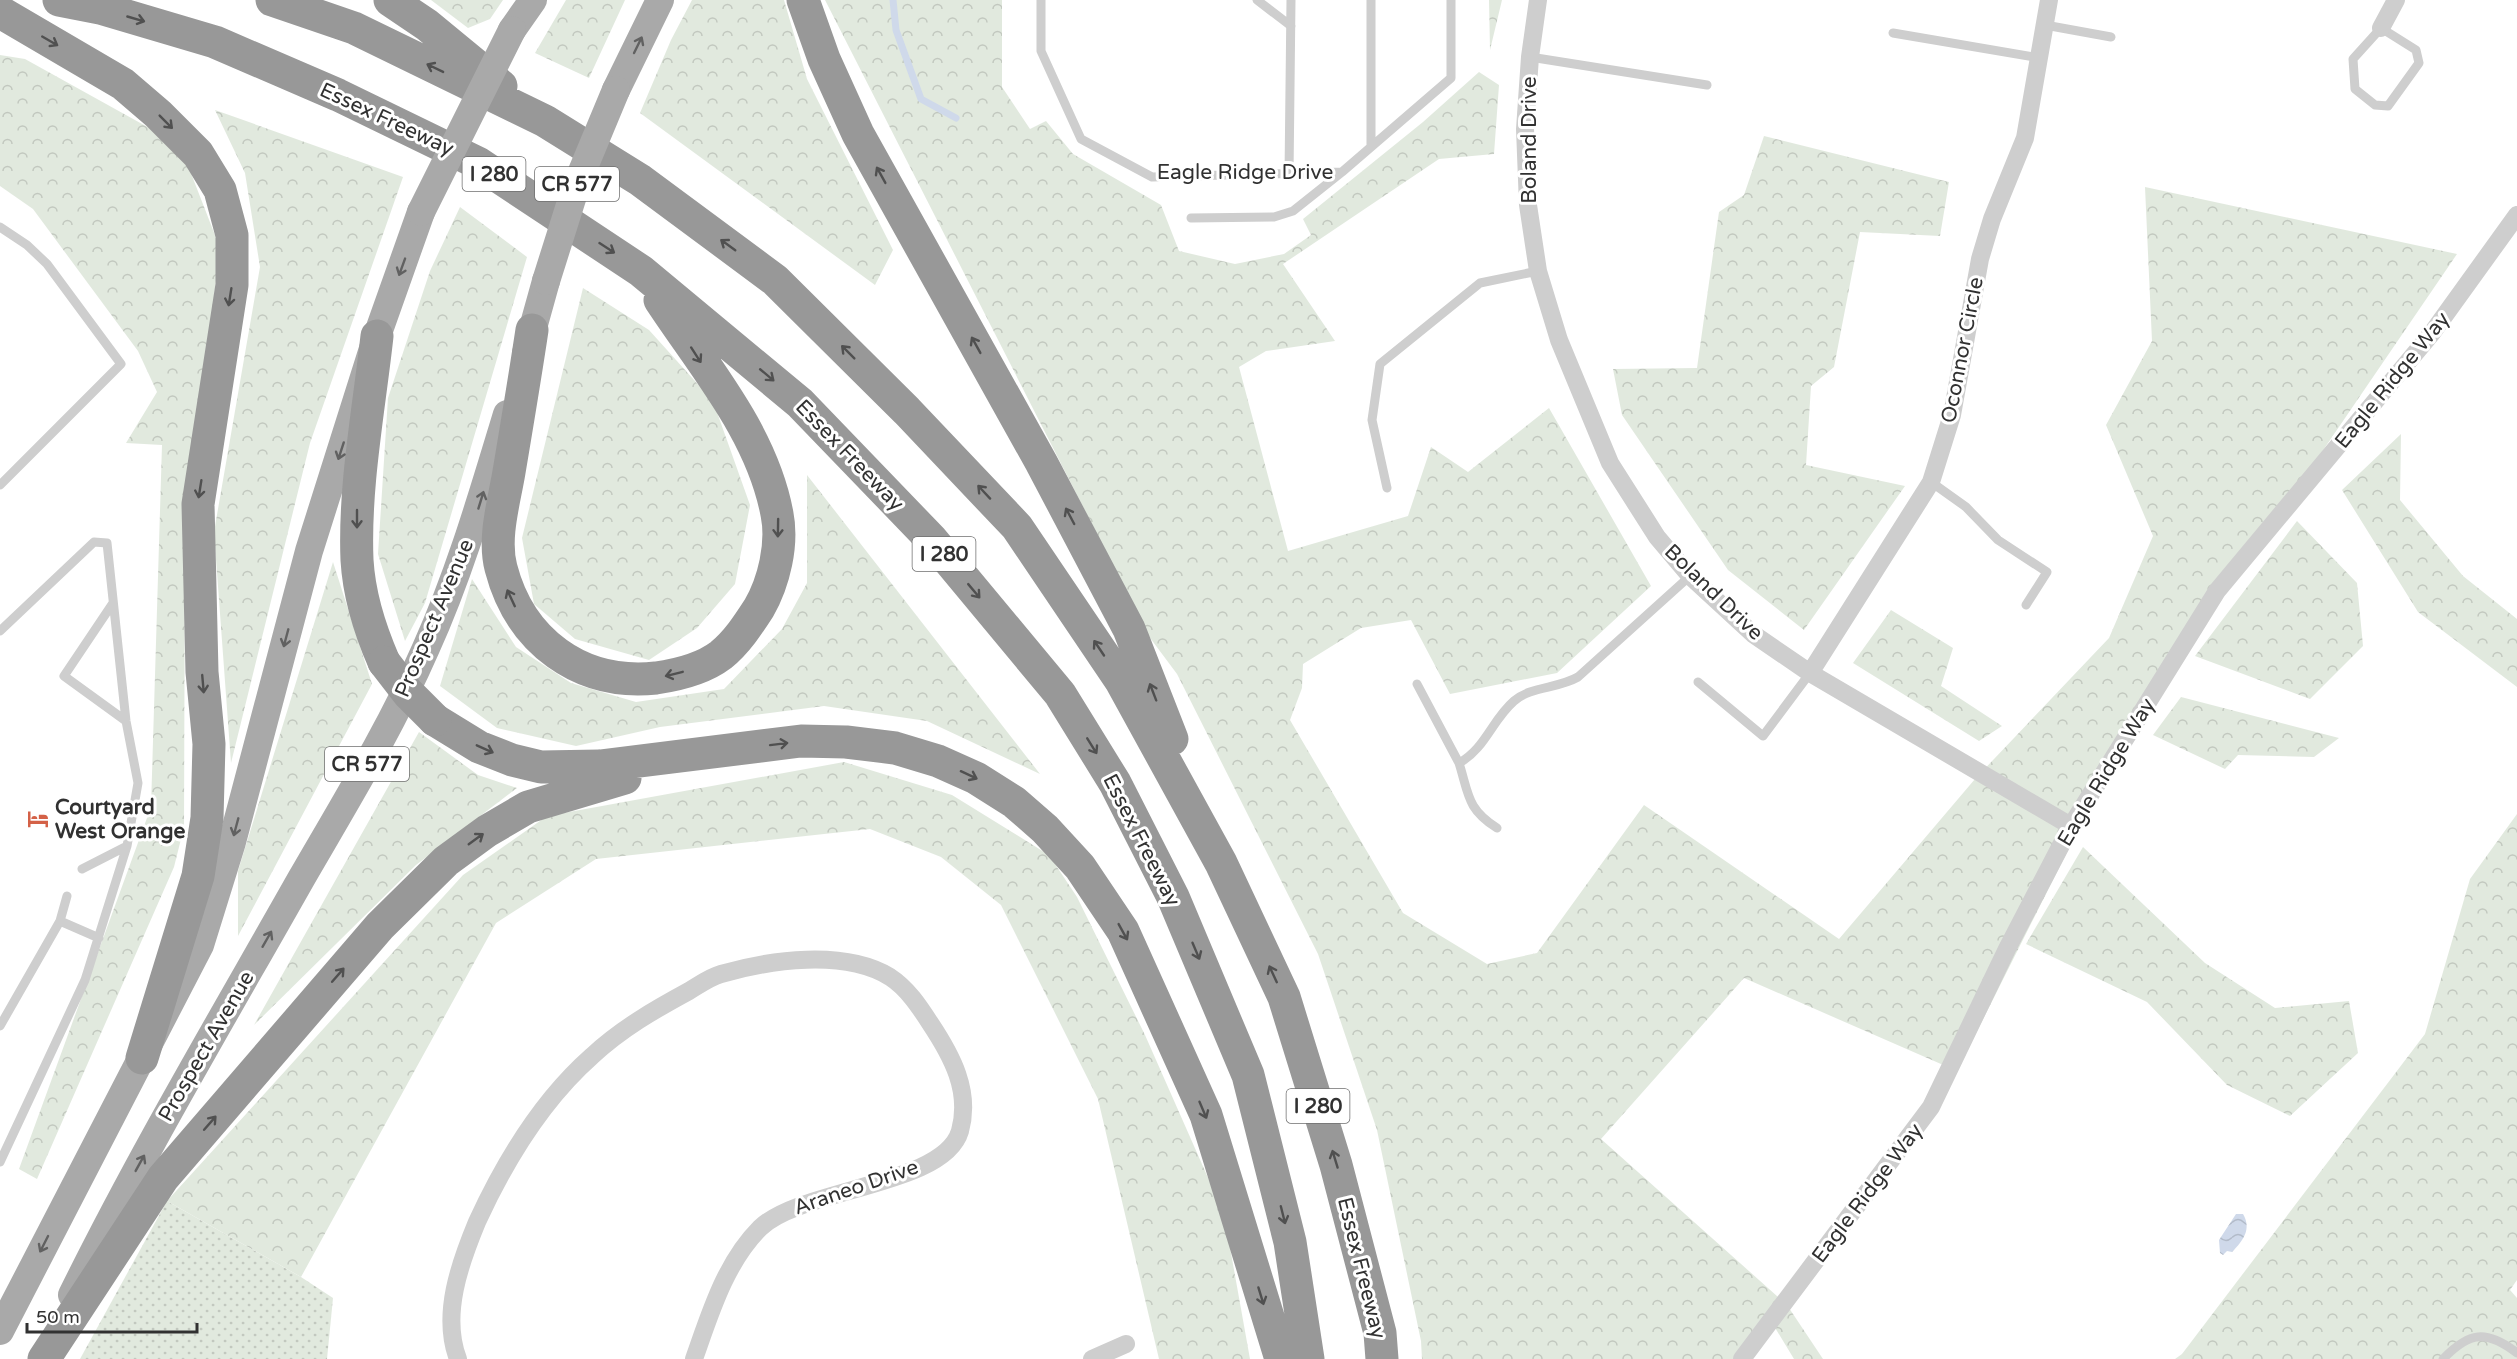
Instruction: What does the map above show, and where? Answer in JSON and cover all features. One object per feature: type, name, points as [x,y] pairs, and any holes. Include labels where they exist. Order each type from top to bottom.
[{"type":"highway","name":"Essex Freeway","points":[[58,0],[100,8],[215,42],[338,95],[478,163],[641,271],[800,403],[932,540],[1060,694],[1115,783],[1173,897],[1248,1075],[1290,1242],[1308,1359]]},
{"type":"highway","name":"Essex Freeway","points":[[272,0],[354,28],[545,121],[640,180],[775,280],[907,411],[1017,527],[1121,681],[1221,863],[1284,997],[1336,1165],[1380,1333],[1382,1359]]},
{"type":"highway","points":[[390,0],[427,26],[545,121]]},
{"type":"highway","points":[[803,0],[824,59],[858,134],[1041,462],[1129,629],[1221,863]]},
{"type":"highway","points":[[0,12],[123,84],[158,114],[198,154],[220,190],[232,235],[232,285],[198,504],[202,672],[209,744],[207,818],[198,876],[142,1058]]},
{"type":"highway","points":[[532,330],[499,530],[500,565],[508,594],[522,620],[537,637],[560,656],[613,678],[644,679],[674,676],[719,656],[737,639],[765,597],[774,573],[778,517],[771,486],[746,429],[641,271]]},
{"type":"highway","points":[[378,336],[357,508],[357,562],[370,629],[384,662],[408,693],[435,720],[479,747],[512,760],[541,767],[600,766],[801,741],[846,742],[895,748],[938,761],[976,778],[1014,802],[1046,829],[1080,867],[1123,932],[1206,1115],[1281,1359]]},
{"type":"highway","points":[[42,1359],[163,1178],[380,926],[446,861],[487,831],[528,807],[579,790],[721,752]]},
{"type":"main road","points":[[0,1331],[200,945],[232,842],[309,551],[378,336],[422,212],[512,30],[533,0]]},
{"type":"main road","name":"Prospect Avenue","points":[[42,1359],[112,1214],[379,743],[426,648],[475,521],[576,186],[616,90],[660,0]]},
{"type":"street","name":"Boland Drive","points":[[1538,0],[1530,57],[1525,129],[1528,205],[1538,271],[1558,340],[1610,463],[1657,537],[1690,576],[1753,634],[1810,673],[2071,826]]},
{"type":"street","name":"Oconnor Circle","points":[[1810,673],[1931,482],[1952,415],[1980,259],[1992,219],[2025,138],[2049,0]]},
{"type":"street","points":[[2381,28],[2396,0]]},
{"type":"street","name":"Eagle Ridge Way","points":[[1742,1359],[1931,1107],[2007,949],[2071,826],[2217,591],[2432,333],[2517,215]]},
{"type":"street","name":"Araneo Drive","points":[[458,1359],[452,1325],[454,1290],[464,1254],[487,1202],[519,1142],[556,1092],[591,1056],[636,1020],[719,975],[804,960],[841,961],[867,968],[890,978],[916,1001],[949,1052],[963,1093],[964,1114],[958,1136],[950,1149],[936,1160],[885,1180],[789,1209],[761,1227],[740,1255],[720,1289],[694,1359]]},
{"type":"street","points":[[1092,1359],[1126,1344]]},
{"type":"lane","name":"Eagle Ridge Drive","points":[[1041,0],[1041,51],[1081,139],[1152,177],[1342,172],[1451,78],[1451,0]]},
{"type":"lane","points":[[1257,0],[1291,26]]},
{"type":"lane","points":[[1289,175],[1291,0]]},
{"type":"lane","points":[[1371,0],[1371,147]]},
{"type":"lane","points":[[2045,25],[2111,38]]},
{"type":"lane","points":[[2381,28],[2416,50],[2419,63],[2388,106],[2375,105],[2355,89],[2353,59],[2381,28]]},
{"type":"lane","points":[[1893,33],[2040,58]]},
{"type":"lane","points":[[1530,57],[1707,85]]},
{"type":"lane","points":[[1191,218],[1274,217],[1293,212],[1342,172]]},
{"type":"lane","points":[[0,227],[27,244],[47,264],[121,364],[0,485]]},
{"type":"lane","points":[[1387,488],[1372,420],[1380,364],[1480,283],[1538,271]]},
{"type":"lane","points":[[1931,482],[1966,507],[1998,540],[2047,572],[2026,605]]},
{"type":"lane","points":[[0,631],[94,542],[107,543],[126,721],[138,783],[127,846],[85,980],[0,1162]]},
{"type":"lane","points":[[1459,763],[1472,756],[1501,714],[1515,700],[1529,692],[1564,685],[1578,677],[1690,576]]},
{"type":"lane","points":[[113,603],[64,676],[126,721]]},
{"type":"lane","points":[[1698,682],[1764,736],[1810,673]]},
{"type":"lane","points":[[1417,684],[1459,763],[1470,799],[1479,816],[1497,828]]},
{"type":"lane","points":[[82,868],[127,846]]},
{"type":"lane","points":[[0,1026],[60,921],[67,896]]},
{"type":"lane","points":[[60,921],[99,938]]},
{"type":"lane","points":[[2443,1359],[2470,1337],[2487,1336],[2505,1343],[2517,1353]]},
{"type":"green space","points":[[431,0],[503,0],[490,19],[468,28]]},
{"type":"green space","points":[[566,0],[625,0],[589,78],[535,53]]},
{"type":"green space","points":[[692,0],[784,0],[807,79],[893,250],[875,285],[640,113],[671,40]]},
{"type":"green space","points":[[825,0],[1002,0],[1002,87],[1030,129],[1046,121],[1073,154],[1161,205],[1179,251],[1235,264],[1284,254],[1311,235],[1303,219],[1423,122],[1479,72],[1499,85],[1494,154],[1439,159],[1283,264],[1335,341],[1266,351],[1239,367],[1288,551],[1408,516],[1431,447],[1468,472],[1549,408],[1651,586],[1557,673],[1450,694],[1411,620],[1361,628],[1303,664],[1302,688],[1290,720],[1403,913],[1487,964],[1537,953],[1644,805],[1839,939],[1975,779],[2109,638],[2153,536],[2106,425],[2152,341],[2145,187],[2457,254],[2216,607],[2076,834],[1957,1071],[1744,978],[1601,1139],[1787,1305],[1823,1359],[1794,1359],[1774,1326],[1740,1359],[1422,1359],[1421,1341],[1377,1130],[1318,954],[1177,674],[1130,611],[1132,603]]},
{"type":"green space","points":[[1489,0],[1502,0],[1490,50]]},
{"type":"green space","points":[[0,55],[25,59],[180,145],[220,248],[185,534],[184,827],[174,867],[37,1179],[19,1169],[151,807],[162,445],[126,443],[157,392],[138,351],[33,209],[0,186]]},
{"type":"green space","points":[[215,110],[403,177],[310,443],[231,763],[214,532],[260,267],[245,173]]},
{"type":"green space","points":[[1764,136],[1949,182],[1940,236],[1860,232],[1834,367],[1811,386],[1806,465],[1905,486],[1804,630],[1728,570],[1622,415],[1613,369],[1697,368],[1719,212],[1744,195]]},
{"type":"green space","points":[[460,207],[527,257],[425,603],[405,641],[378,554],[388,398],[430,271]]},
{"type":"green space","points":[[583,288],[649,330],[713,401],[750,505],[735,584],[697,628],[649,660],[575,639],[534,604],[522,538]]},
{"type":"green space","points":[[2401,434],[2400,500],[2463,576],[2517,619],[2517,687],[2418,612],[2342,490]]},
{"type":"green space","points":[[807,475],[1040,774],[927,721],[824,706],[660,727],[576,746],[497,728],[440,686],[472,579],[516,647],[571,683],[636,702],[724,689],[782,629],[807,583]]},
{"type":"green space","points":[[2297,521],[2357,583],[2363,646],[2310,699],[2195,656]]},
{"type":"green space","points":[[333,562],[372,684],[238,936],[238,871]]},
{"type":"green space","points":[[1891,610],[1953,648],[1941,686],[2002,726],[1979,741],[1853,663]]},
{"type":"green space","points":[[2181,697],[2339,738],[2314,757],[2238,755],[2225,769],[2153,735]]},
{"type":"green space","points":[[419,732],[478,775],[517,788],[416,865],[254,1025]]},
{"type":"green space","points":[[844,762],[952,795],[1049,855],[1077,897],[1145,1035],[1224,1214],[1250,1359],[1159,1359],[1098,1099],[1001,905],[941,857],[870,829],[596,859],[496,923],[301,1277],[167,1201],[463,875],[547,816]]},
{"type":"green space","points":[[2517,814],[2517,1280],[2510,1290],[2517,1298],[2517,1359],[2175,1359],[2182,1354],[2425,1034],[2470,879]]},
{"type":"green space","points":[[2083,847],[2205,963],[2275,1008],[2349,1001],[2358,1053],[2290,1116],[2227,1085],[2147,1002],[2026,944]]},
{"type":"green space","points":[[167,1201],[301,1277],[333,1298],[327,1359],[80,1359]]},
{"type":"water","points":[[2236,1214],[2243,1214],[2246,1219],[2245,1235],[2232,1252],[2227,1251],[2223,1255],[2220,1253],[2219,1240]]},
{"type":"waterway","points":[[893,0],[896,30],[921,99],[956,118]]},
{"type":"place","name":"Courtyard West Orange","points":[[38,819]]}]
